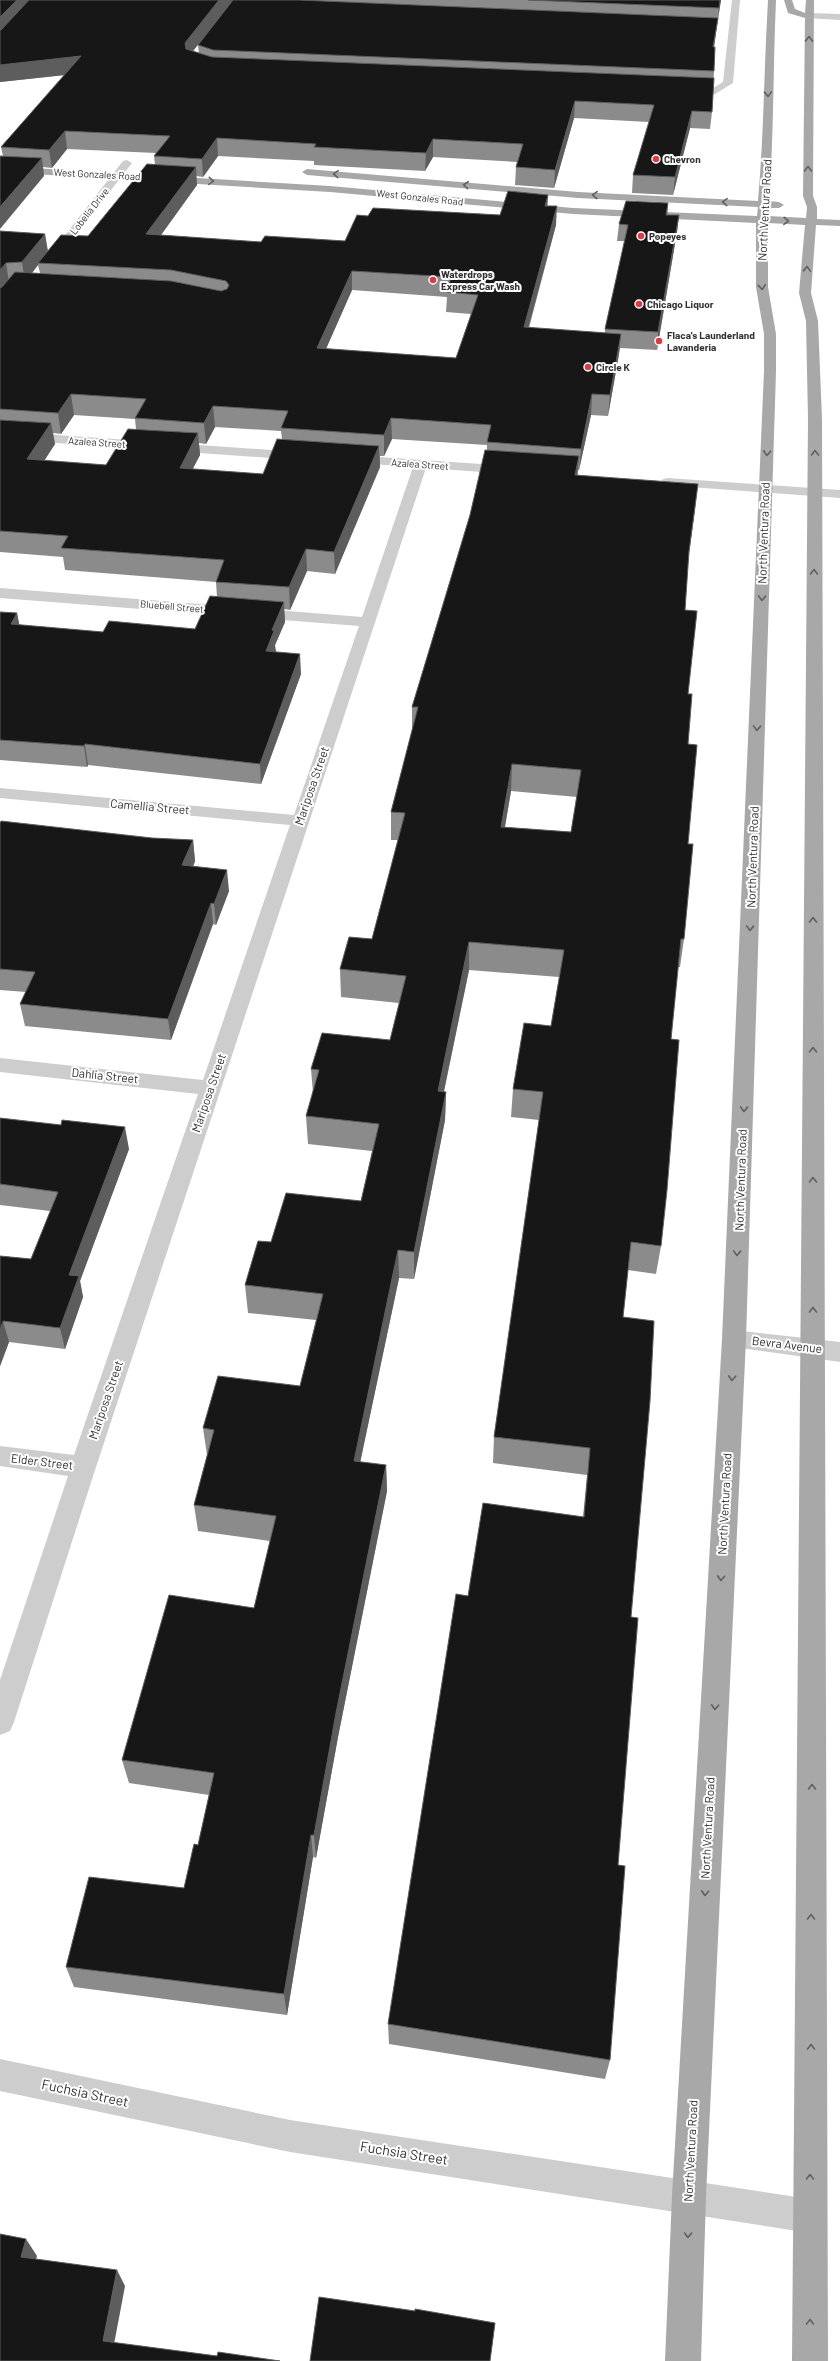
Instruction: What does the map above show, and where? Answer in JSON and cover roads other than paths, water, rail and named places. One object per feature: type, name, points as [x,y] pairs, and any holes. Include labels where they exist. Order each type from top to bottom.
[{"type":"main road","name":"North Ventura Road","points":[[683,2361],[689,2196],[734,1339],[766,489],[770,334],[762,287],[762,220],[769,129],[768,72],[772,0]]},
{"type":"main road","points":[[788,0],[790,11],[810,16]]},
{"type":"main road","points":[[810,0],[808,196],[812,207],[809,222],[805,293],[812,321],[815,369],[815,492],[826,1350],[810,2216],[810,2361]]},
{"type":"main road","name":"West Gonzales Road","points":[[111,162],[130,163]]},
{"type":"main road","name":"West Gonzales Road","points":[[0,169],[343,190],[573,210],[840,223]]},
{"type":"main road","name":"West Gonzales Road","points":[[293,172],[393,178],[578,195],[824,208]]},
{"type":"street","points":[[670,90],[715,91],[728,83],[729,28],[736,0]]},
{"type":"street","points":[[810,16],[840,17]]},
{"type":"street","name":"Lobelia Drive","points":[[43,270],[116,176],[130,163]]},
{"type":"street","name":"Azalea Street","points":[[0,435],[318,457]]},
{"type":"street","name":"Azalea Street","points":[[333,458],[523,471]]},
{"type":"street","name":"Mariposa Street","points":[[0,1722],[83,1467],[421,464]]},
{"type":"street","points":[[654,481],[840,494]]},
{"type":"street","name":"Bluebell Street","points":[[0,593],[368,622]]},
{"type":"street","name":"Camellia Street","points":[[0,793],[300,821]]},
{"type":"street","name":"Dahlia Street","points":[[0,1065],[211,1088]]},
{"type":"street","name":"Bevra Avenue","points":[[734,1339],[826,1350]]},
{"type":"street","name":"Elder Street","points":[[0,1456],[83,1467]]},
{"type":"street","name":"Fuchsia Street","points":[[0,2075],[290,2136],[689,2196],[810,2216]]},
{"type":"place","name":"Chevron","points":[[656,159]]},
{"type":"place","name":"Popeyes","points":[[641,236]]},
{"type":"place","name":"Waterdrops Express Car Wash","points":[[433,280]]},
{"type":"place","name":"Chicago Liquor","points":[[639,304]]},
{"type":"place","name":"Flaca's Launderland Lavanderia","points":[[659,341]]},
{"type":"place","name":"Circle K","points":[[588,367]]}]
